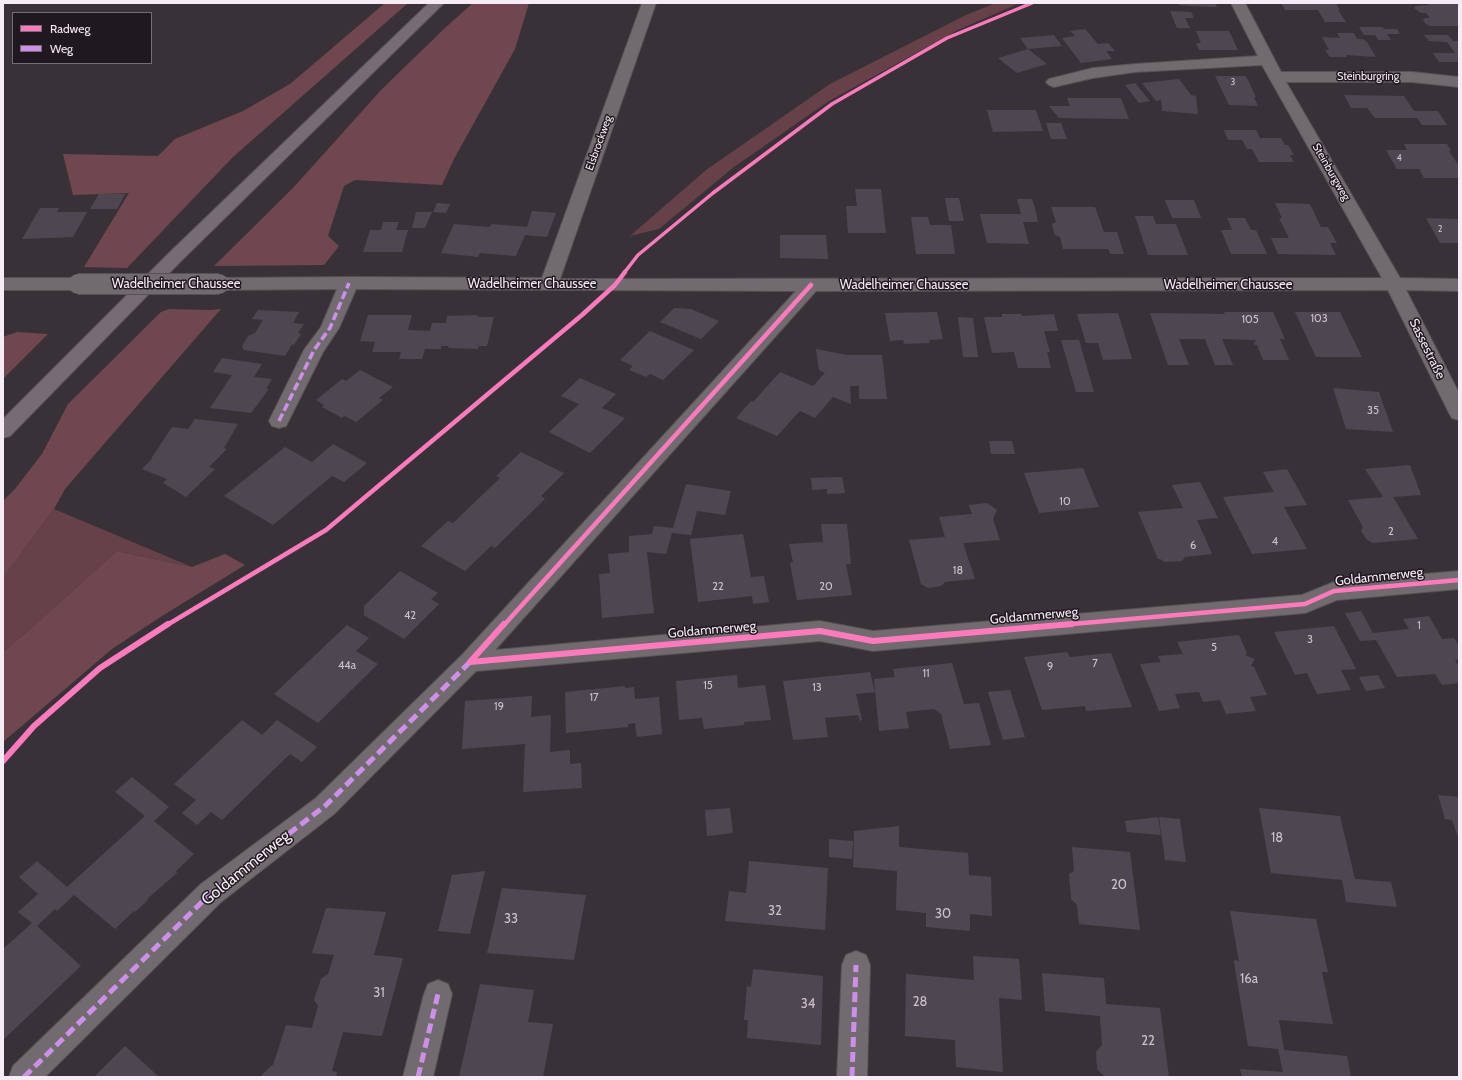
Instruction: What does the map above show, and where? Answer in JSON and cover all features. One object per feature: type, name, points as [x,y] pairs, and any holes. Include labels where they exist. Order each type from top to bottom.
[{"type":"highway","points":[[3,430],[175,257],[437,3]]},
{"type":"street","name":"Elsbrockweg","points":[[549,284],[649,3]]},
{"type":"street","name":"Steinburgweg","points":[[1238,3],[1276,77],[1394,284]]},
{"type":"street","points":[[1054,82],[1093,73],[1135,68],[1268,60]]},
{"type":"street","name":"Steinburgring","points":[[1276,77],[1412,77],[1459,82]]},
{"type":"street","points":[[280,421],[314,350],[330,328],[348,283]]},
{"type":"street","name":"Wadelheimer Chaussee","points":[[3,284],[1394,284],[1459,286]]},
{"type":"street","name":"Sassestraße","points":[[1394,284],[1459,413]]},
{"type":"street","name":"Goldammerweg","points":[[24,1077],[211,893],[325,806],[470,662],[811,285]]},
{"type":"street","name":"Goldammerweg","points":[[470,662],[820,631],[873,641],[1305,604],[1334,591],[1459,580]]},
{"type":"street","points":[[852,1077],[856,966]]},
{"type":"street","points":[[418,1077],[438,994]]},
{"type":"shaded area","points":[[385,3],[408,3],[233,157],[127,268],[84,267],[129,193],[73,195],[63,154],[158,156],[175,139],[243,111],[290,84]]},
{"type":"shaded area","points":[[473,3],[529,3],[515,49],[454,159],[442,185],[355,180],[344,186],[328,236],[339,246],[324,265],[214,266],[293,188],[382,89]]},
{"type":"shaded area","points":[[996,3],[1020,3],[958,30],[829,101],[734,167],[659,229],[630,236],[706,170],[830,84],[966,15]]},
{"type":"shaded area","points":[[169,309],[221,309],[65,489],[54,509],[3,578],[3,501],[15,489],[42,454],[68,404],[161,312]]},
{"type":"shaded area","points":[[17,332],[48,334],[3,379],[3,337]]},
{"type":"shaded area","points":[[54,509],[192,567],[117,551],[3,652],[3,578]]},
{"type":"shaded area","points":[[117,551],[192,567],[225,554],[245,565],[162,616],[112,649],[3,742],[3,652]]},
{"type":"building","points":[[1178,3],[1215,3],[1217,7],[1179,5]]},
{"type":"building","points":[[1281,3],[1336,3],[1340,10],[1338,10],[1346,22],[1325,22],[1318,10],[1285,10]]},
{"type":"building","points":[[1426,3],[1458,3],[1459,26],[1430,26],[1425,23],[1423,20],[1425,18],[1430,18],[1426,13],[1421,13],[1414,8],[1416,6],[1428,5]]},
{"type":"building","points":[[1170,11],[1191,12],[1194,18],[1185,18],[1190,28],[1177,28]]},
{"type":"building","points":[[1359,27],[1383,27],[1384,29],[1397,29],[1400,34],[1387,34],[1391,40],[1378,40],[1375,35],[1364,35]]},
{"type":"building","points":[[1085,29],[1098,44],[1108,43],[1115,51],[1106,51],[1112,59],[1081,63],[1062,38],[1075,36],[1070,31]]},
{"type":"building","points":[[1196,31],[1229,31],[1238,50],[1199,50],[1196,43],[1201,43]]},
{"type":"building","points":[[1337,33],[1354,33],[1357,39],[1363,39],[1367,42],[1376,57],[1346,55],[1347,57],[1330,57],[1325,50],[1329,50],[1322,37],[1340,38]]},
{"type":"building","points":[[1054,35],[1062,46],[1028,49],[1020,38]]},
{"type":"building","points":[[1424,35],[1448,35],[1453,41],[1459,41],[1459,62],[1439,62],[1433,53],[1455,53],[1447,42],[1429,41]]},
{"type":"building","points":[[1028,49],[1047,64],[1017,73],[998,58]]},
{"type":"building","points":[[1215,76],[1246,76],[1256,97],[1254,97],[1258,106],[1229,105]]},
{"type":"building","points":[[1179,79],[1191,95],[1196,96],[1198,114],[1162,111],[1161,100],[1156,101],[1142,83]]},
{"type":"building","points":[[1135,83],[1150,101],[1139,103],[1125,85]]},
{"type":"building","points":[[1344,95],[1404,96],[1414,111],[1438,111],[1447,125],[1422,125],[1417,118],[1375,118],[1367,108],[1351,108]]},
{"type":"building","points":[[1067,98],[1121,98],[1129,119],[1059,118],[1049,106],[1070,106]]},
{"type":"building","points":[[987,110],[1036,110],[1043,131],[993,132]]},
{"type":"building","points":[[1046,123],[1061,123],[1067,139],[1051,139]]},
{"type":"building","points":[[1224,130],[1256,130],[1260,138],[1281,138],[1285,145],[1288,145],[1294,155],[1290,155],[1294,162],[1259,162],[1252,149],[1247,149],[1242,140],[1228,140]]},
{"type":"building","points":[[1404,144],[1447,144],[1451,151],[1449,151],[1459,166],[1459,178],[1424,178],[1419,169],[1397,169],[1386,150],[1407,150]]},
{"type":"building","points":[[855,189],[881,189],[886,233],[848,233],[846,206],[857,206]]},
{"type":"building","points":[[99,194],[125,194],[117,209],[90,209]]},
{"type":"building","points":[[945,198],[959,198],[964,221],[949,221]]},
{"type":"building","points":[[1017,199],[1032,199],[1035,208],[1038,222],[1023,222],[1029,244],[987,243],[980,214],[1021,214]]},
{"type":"building","points":[[1165,200],[1194,200],[1201,218],[1172,218]]},
{"type":"building","points":[[437,203],[450,204],[446,213],[433,212]]},
{"type":"building","points":[[1275,203],[1310,204],[1321,227],[1328,227],[1337,243],[1330,243],[1336,255],[1278,254],[1271,238],[1289,238],[1279,218],[1282,218]]},
{"type":"building","points":[[1051,207],[1095,207],[1104,232],[1117,232],[1124,254],[1110,254],[1108,249],[1063,249],[1060,237],[1055,235],[1052,224],[1056,222]]},
{"type":"building","points":[[40,208],[59,208],[57,212],[87,212],[73,237],[22,239]]},
{"type":"building","points":[[532,211],[556,213],[547,237],[525,235],[516,256],[480,253],[478,257],[441,253],[454,224],[489,227],[492,224],[527,227]]},
{"type":"building","points":[[416,212],[432,212],[425,228],[412,228]]},
{"type":"building","points":[[1135,216],[1153,216],[1156,224],[1176,224],[1188,255],[1148,255]]},
{"type":"building","points":[[911,217],[928,217],[930,225],[951,225],[955,254],[916,254]]},
{"type":"building","points":[[1227,218],[1245,218],[1251,230],[1256,230],[1267,254],[1231,254],[1221,230],[1232,230]]},
{"type":"building","points":[[1426,218],[1459,219],[1459,243],[1440,243]]},
{"type":"building","points":[[383,222],[399,222],[396,230],[408,230],[402,252],[363,252],[370,230],[381,230]]},
{"type":"building","points":[[780,235],[826,235],[828,259],[780,258]]},
{"type":"building","points":[[674,308],[691,309],[719,321],[701,339],[660,322]]},
{"type":"building","points":[[258,310],[299,312],[293,323],[304,324],[298,333],[301,334],[294,345],[292,344],[285,356],[244,350],[242,346],[248,336],[255,333],[263,320],[252,319]]},
{"type":"building","points":[[937,312],[943,339],[929,340],[930,343],[904,344],[903,340],[890,341],[885,313]]},
{"type":"building","points":[[1224,312],[1273,312],[1285,339],[1280,339],[1289,360],[1263,360],[1257,345],[1253,342],[1256,342],[1255,340],[1222,339],[1233,365],[1215,365],[1205,339],[1179,339],[1189,365],[1168,365],[1150,313],[1225,314]]},
{"type":"building","points":[[1295,312],[1340,312],[1362,357],[1316,357]]},
{"type":"building","points":[[1118,313],[1132,359],[1103,360],[1098,343],[1086,343],[1077,314]]},
{"type":"building","points":[[1002,314],[1021,314],[1022,316],[1054,314],[1058,331],[1044,331],[1050,352],[1047,352],[1051,368],[1018,368],[1014,352],[992,353],[984,317],[1002,317]]},
{"type":"building","points":[[368,315],[412,315],[408,330],[430,331],[432,323],[446,323],[447,316],[478,315],[477,317],[494,317],[487,346],[479,346],[478,349],[448,348],[449,346],[441,346],[441,349],[425,349],[422,359],[399,359],[401,352],[372,352],[375,342],[360,341]]},
{"type":"building","points":[[958,317],[973,318],[978,357],[963,357]]},
{"type":"building","points":[[650,331],[694,350],[663,380],[650,374],[646,377],[629,370],[633,366],[620,360]]},
{"type":"building","points":[[1061,340],[1079,340],[1094,392],[1076,392]]},
{"type":"building","points":[[816,349],[847,355],[882,355],[887,399],[859,399],[859,386],[850,386],[851,404],[833,397],[815,418],[800,411],[777,436],[736,418],[751,401],[753,402],[780,372],[813,386],[825,373],[819,370]]},
{"type":"building","points":[[222,358],[262,364],[254,377],[272,379],[266,389],[269,389],[251,413],[210,408],[232,375],[213,372]]},
{"type":"building","points":[[360,370],[393,387],[379,398],[383,400],[356,422],[345,416],[342,418],[322,407],[324,405],[316,400],[342,379],[346,381]]},
{"type":"building","points":[[580,378],[616,394],[602,408],[625,418],[590,453],[549,432],[579,404],[561,396]]},
{"type":"building","points":[[1333,388],[1379,392],[1393,432],[1346,429]]},
{"type":"building","points":[[195,419],[238,424],[224,448],[227,449],[209,467],[215,469],[186,497],[163,483],[167,479],[142,469],[152,459],[172,427],[188,429]]},
{"type":"building","points":[[989,441],[1012,441],[1015,454],[991,454]]},
{"type":"building","points":[[333,444],[367,463],[344,482],[332,476],[273,525],[224,496],[285,447],[312,462]]},
{"type":"building","points":[[521,452],[564,473],[541,496],[545,499],[495,548],[491,546],[465,571],[421,546],[448,521],[453,523],[500,478],[496,476]]},
{"type":"building","points":[[1410,465],[1421,495],[1393,497],[1418,539],[1373,543],[1367,540],[1361,531],[1363,527],[1348,500],[1383,497],[1365,469]]},
{"type":"building","points":[[1083,468],[1099,507],[1039,513],[1024,473]]},
{"type":"building","points":[[1287,469],[1307,505],[1284,507],[1307,549],[1252,554],[1223,497],[1274,492],[1263,472]]},
{"type":"building","points":[[842,477],[845,493],[827,494],[827,489],[812,490],[811,478]]},
{"type":"building","points":[[1200,482],[1218,518],[1197,520],[1212,554],[1185,557],[1182,561],[1165,562],[1158,559],[1138,512],[1183,508],[1172,485]]},
{"type":"building","points":[[686,484],[731,491],[725,515],[697,511],[691,535],[672,533],[666,554],[647,552],[654,613],[602,618],[599,574],[610,573],[608,554],[629,552],[629,536],[652,534],[654,526],[673,528]]},
{"type":"building","points":[[987,503],[997,510],[993,519],[1000,540],[963,543],[975,579],[945,582],[941,586],[928,588],[921,584],[909,540],[945,537],[939,517],[972,514],[969,505]]},
{"type":"building","points":[[821,524],[847,524],[851,564],[846,564],[852,595],[797,600],[790,563],[793,562],[789,544],[823,542]]},
{"type":"building","points":[[743,534],[751,577],[764,576],[769,602],[753,604],[752,596],[698,602],[690,539]]},
{"type":"building","points":[[400,571],[438,593],[431,599],[439,604],[404,639],[364,615],[364,606]]},
{"type":"building","points":[[1361,611],[1373,633],[1409,629],[1403,619],[1429,616],[1442,639],[1454,638],[1459,646],[1459,660],[1455,660],[1459,667],[1459,683],[1442,685],[1435,674],[1397,677],[1376,640],[1360,641],[1345,613]]},
{"type":"building","points":[[347,625],[369,638],[356,651],[378,664],[318,723],[274,694]]},
{"type":"building","points":[[1334,626],[1356,669],[1341,670],[1351,690],[1317,694],[1307,673],[1295,675],[1274,632]]},
{"type":"building","points":[[1239,635],[1247,653],[1245,655],[1255,659],[1251,666],[1254,667],[1267,695],[1250,697],[1256,711],[1226,714],[1220,700],[1203,702],[1199,692],[1175,694],[1180,708],[1159,711],[1140,664],[1161,662],[1158,656],[1183,654],[1177,642]]},
{"type":"building","points":[[1067,652],[1070,657],[1111,653],[1132,707],[1086,711],[1085,706],[1042,710],[1024,657]]},
{"type":"building","points":[[952,663],[964,704],[979,703],[991,745],[950,749],[941,714],[934,709],[906,712],[909,728],[879,731],[874,679],[895,677],[893,669]]},
{"type":"building","points":[[870,672],[875,692],[856,694],[862,720],[860,721],[858,715],[825,718],[828,737],[793,740],[783,681]]},
{"type":"building","points":[[737,675],[738,688],[765,685],[771,720],[744,722],[744,725],[704,729],[702,718],[679,720],[676,681]]},
{"type":"building","points":[[1378,675],[1385,688],[1366,691],[1359,677]]},
{"type":"building","points":[[625,686],[625,688],[634,687],[635,699],[659,697],[662,734],[637,737],[635,723],[628,724],[628,727],[566,733],[565,692]]},
{"type":"building","points":[[1010,690],[1025,737],[1003,740],[988,692]]},
{"type":"building","points":[[532,696],[531,717],[551,715],[550,752],[570,750],[570,764],[581,763],[582,788],[523,792],[525,744],[462,749],[465,701]]},
{"type":"building","points":[[242,720],[262,735],[277,720],[317,747],[302,762],[290,754],[222,820],[211,812],[197,825],[182,813],[196,800],[174,784]]},
{"type":"building","points":[[132,777],[169,807],[154,821],[194,854],[176,871],[177,873],[115,929],[74,895],[57,911],[55,909],[37,926],[81,966],[3,1040],[3,949],[32,923],[18,912],[38,894],[19,877],[37,861],[67,887],[145,816],[115,792]]},
{"type":"building","points":[[1438,795],[1459,797],[1459,840],[1452,820],[1445,819]]},
{"type":"building","points":[[730,808],[733,833],[707,836],[705,810]]},
{"type":"building","points":[[1259,808],[1340,816],[1355,879],[1391,882],[1397,907],[1346,902],[1342,880],[1271,873]]},
{"type":"building","points":[[1158,817],[1161,835],[1127,832],[1125,821]]},
{"type":"building","points":[[1159,817],[1180,819],[1186,862],[1165,860]]},
{"type":"building","points":[[899,826],[899,847],[968,853],[969,875],[991,877],[992,916],[970,914],[970,931],[926,927],[926,913],[896,910],[897,871],[853,867],[854,831]]},
{"type":"building","points":[[829,839],[853,841],[852,859],[829,857]]},
{"type":"building","points":[[1072,847],[1130,852],[1140,930],[1079,924],[1077,905],[1071,899],[1069,874],[1074,871]]},
{"type":"building","points":[[749,861],[828,868],[825,930],[725,921],[729,891],[746,893]]},
{"type":"building","points":[[485,871],[470,934],[438,931],[452,875]]},
{"type":"building","points":[[502,888],[586,895],[574,960],[487,953]]},
{"type":"building","points":[[326,908],[386,912],[374,955],[403,958],[382,1036],[343,1032],[332,1071],[337,1072],[336,1077],[260,1077],[273,1065],[286,1025],[312,1028],[318,1006],[314,1000],[321,979],[328,974],[334,955],[312,953]]},
{"type":"building","points":[[1230,911],[1316,919],[1328,972],[1322,972],[1333,1024],[1279,1020],[1284,1050],[1347,1056],[1351,1077],[1242,1077],[1240,1069],[1283,1072],[1278,1049],[1248,1046],[1234,962],[1234,960],[1239,961]]},
{"type":"building","points":[[973,956],[1019,959],[1022,1000],[999,998],[1003,1072],[956,1067],[955,1040],[905,1036],[906,974],[974,980]]},
{"type":"building","points":[[753,969],[823,976],[821,1045],[747,1038],[748,1020],[744,1020],[747,986],[751,987]]},
{"type":"building","points":[[1042,973],[1104,978],[1106,1004],[1160,1008],[1169,1077],[1105,1077],[1097,1069],[1096,1052],[1102,1045],[1100,1016],[1045,1011]]},
{"type":"building","points":[[480,984],[534,990],[528,1022],[553,1024],[543,1077],[459,1077]]},
{"type":"building","points":[[125,1046],[159,1077],[94,1077]]},
{"type":"marked path","points":[[279,421],[314,350],[330,328],[349,283]]},
{"type":"marked path","points":[[24,1077],[211,893],[325,806],[470,662]]},
{"type":"marked path","points":[[852,1077],[856,965]]},
{"type":"marked path","points":[[418,1077],[438,994]]},
{"type":"cycle path","points":[[3,761],[34,726],[100,668],[173,621],[326,530],[582,315],[615,285],[638,255],[713,193],[832,104],[947,38],[1032,3]]},
{"type":"cycle path","points":[[811,285],[470,662],[820,631],[873,641],[1305,604],[1334,591],[1459,580]]}]
